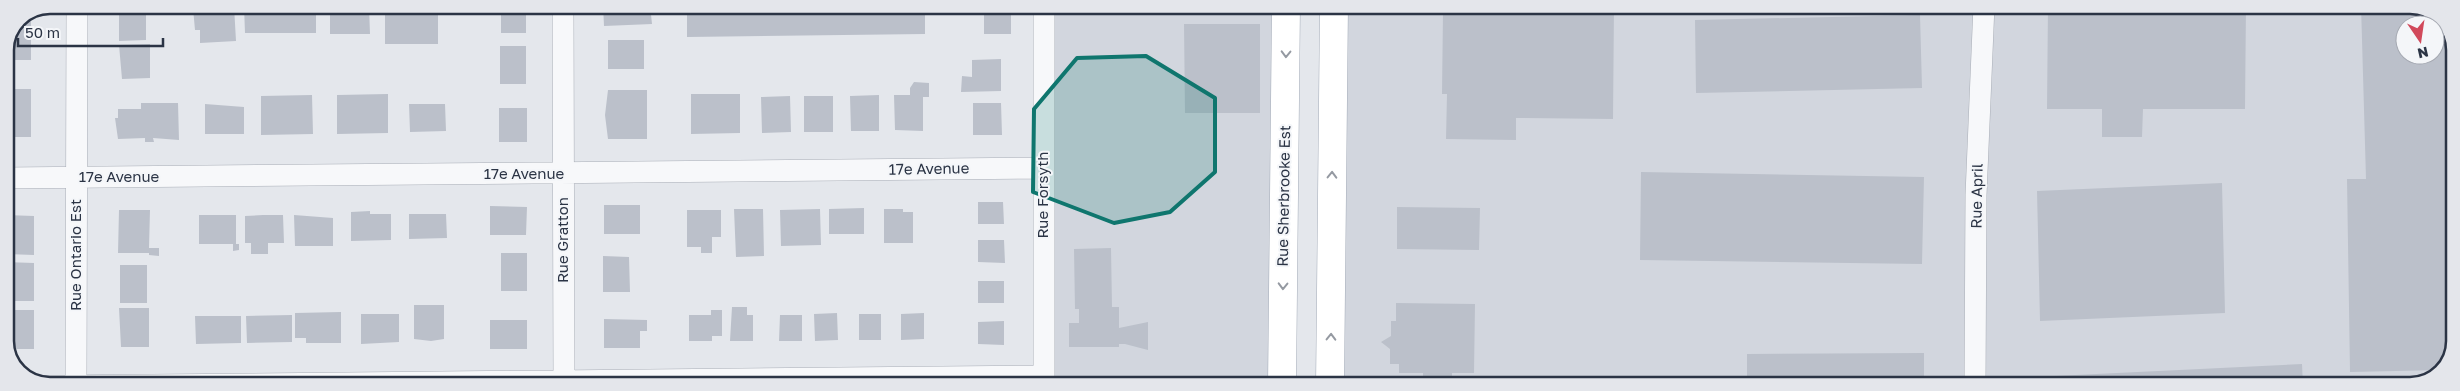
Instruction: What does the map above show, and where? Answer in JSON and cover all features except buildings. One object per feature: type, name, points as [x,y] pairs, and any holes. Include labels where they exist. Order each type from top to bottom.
[{"type":"main road","name":"Rue Sherbrooke Est","points":[[1282,377],[1286,14]]},
{"type":"main road","points":[[1330,377],[1334,14]]},
{"type":"street","name":"Rue Ontario Est","points":[[76,377],[77,14]]},
{"type":"street","name":"Rue Gratton","points":[[563,14],[564,377]]},
{"type":"street","name":"Rue Forsyth","points":[[1044,14],[1044,377]]},
{"type":"street","name":"Rue April","points":[[1975,377],[1976,194],[1984,14]]},
{"type":"street","name":"17e Avenue","points":[[14,178],[1043,168]]},
{"type":"highlighted area","points":[[1146,56],[1215,98],[1215,172],[1170,212],[1114,223],[1033,192],[1034,109],[1077,58]]},
{"type":"shaded area","points":[[1044,14],[1286,14],[1282,377],[1044,377]]},
{"type":"shaded area","points":[[1335,14],[2419,15],[2395,15],[2395,65],[2444,65],[2446,119],[2446,346],[2439,363],[2428,372],[2417,377],[1331,377]]}]
